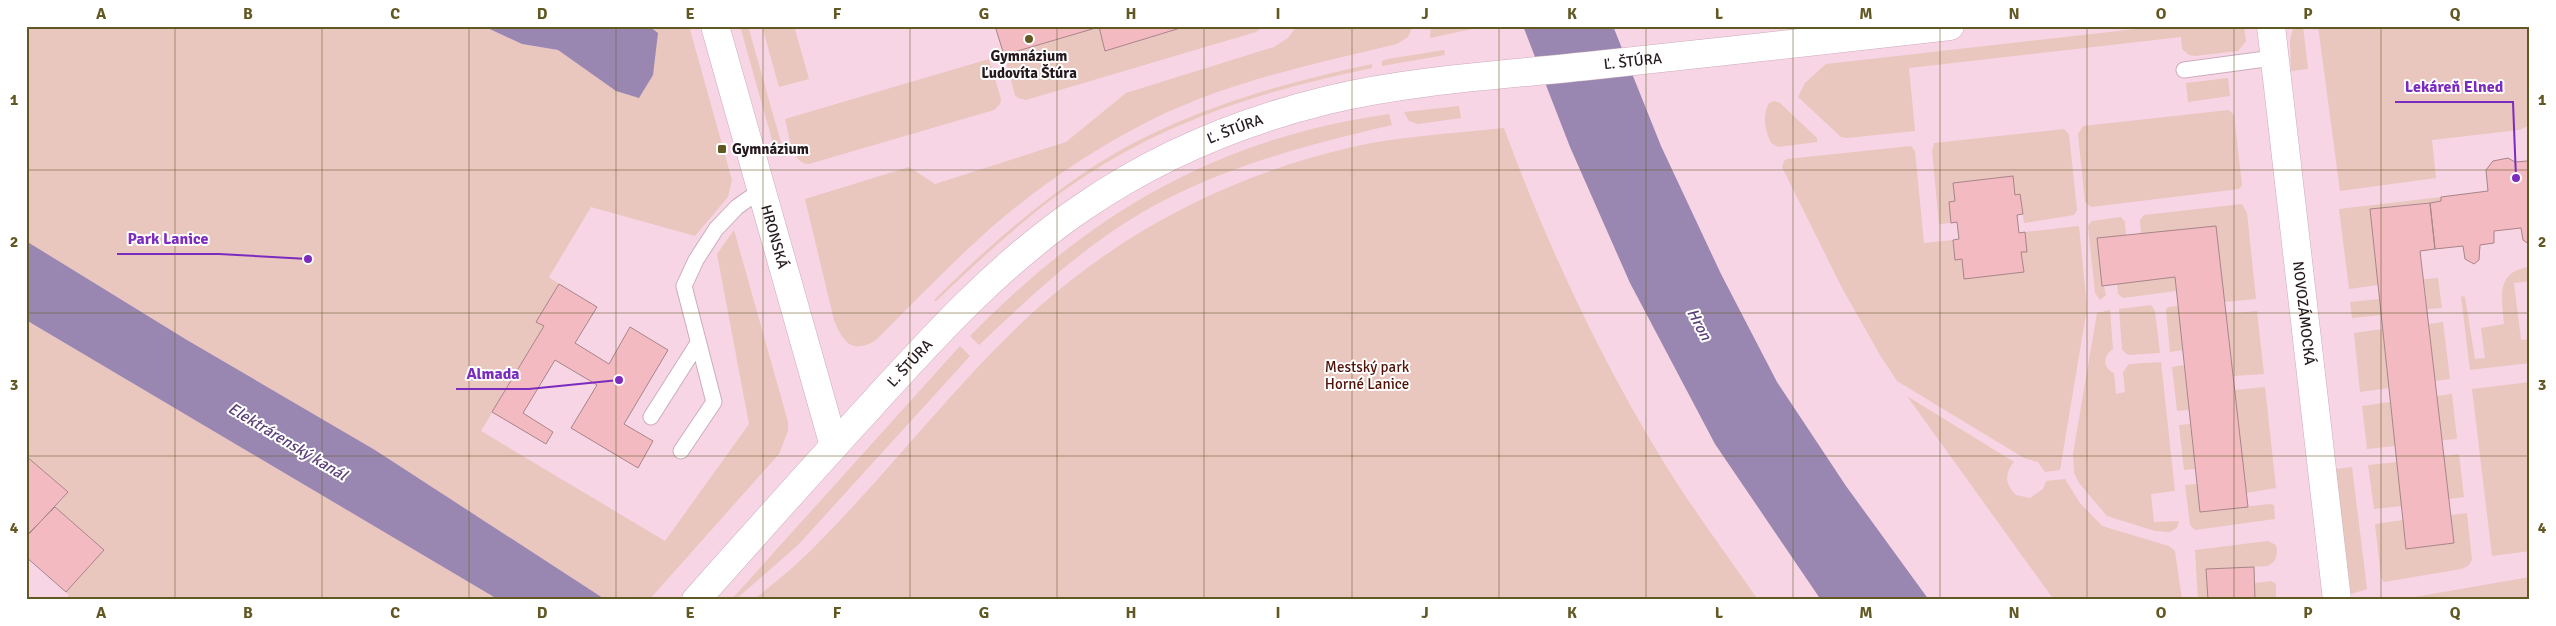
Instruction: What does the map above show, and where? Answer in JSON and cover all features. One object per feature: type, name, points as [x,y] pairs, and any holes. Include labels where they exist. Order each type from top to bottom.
[{"type":"street","name":"HRONSKÁ","points":[[715,26],[834,446]]},
{"type":"street","name":"Ľ. ŠTÚRA","points":[[696,600],[946,323],[989,283],[1034,243],[1074,213],[1133,175],[1205,140],[1278,114],[1362,93],[1950,26]]},
{"type":"street","name":"NOVOZÁMOCKÁ","points":[[2271,26],[2273,58],[2337,600]]},
{"type":"lane","points":[[2184,70],[2273,58]]},
{"type":"lane","points":[[681,451],[714,402],[684,286],[696,260],[716,230],[737,207],[761,190]]},
{"type":"lane","points":[[651,417],[698,343]]},
{"type":"green space","points":[[26,26],[483,26],[522,44],[558,50],[616,91],[658,33],[649,26],[689,26],[732,180],[728,197],[695,236],[591,207],[549,277],[559,284],[537,322],[544,326],[481,431],[665,541],[749,424],[717,254],[734,230],[788,422],[788,431],[779,454],[649,600],[606,600],[375,450],[187,340],[26,241]]},
{"type":"green space","points":[[740,26],[748,26],[784,153],[781,156],[774,147]]},
{"type":"green space","points":[[762,26],[794,26],[809,79],[779,87]]},
{"type":"green space","points":[[1187,26],[1261,28],[1256,32],[1026,100],[1015,95],[1004,55],[1099,27],[1106,51]]},
{"type":"green space","points":[[1297,26],[1413,26],[1408,37],[1397,44],[1271,75],[1209,95],[1149,121],[1078,162],[1011,211],[958,258],[876,340],[861,346],[855,346],[849,344],[841,335],[834,320],[805,199],[909,167],[935,184],[1066,142],[1126,93],[1274,47],[1288,38]]},
{"type":"green space","points":[[1431,26],[1471,26],[1472,29],[1430,38]]},
{"type":"green space","points":[[2162,26],[2244,26],[2246,41],[2238,51],[2195,56],[2189,55],[2182,49],[2181,37],[1909,68],[1915,131],[1841,137],[1798,97],[1805,83],[1826,64]]},
{"type":"green space","points":[[2294,26],[2303,26],[2308,69],[2291,71],[2290,40]]},
{"type":"green space","points":[[2318,26],[2530,26],[2530,125],[2519,130],[2432,140],[2436,178],[2340,191]]},
{"type":"green space","points":[[1444,50],[1445,55],[1382,66],[1382,61],[1388,59]]},
{"type":"green space","points":[[989,59],[1001,99],[1000,104],[994,110],[809,164],[803,163],[798,159],[792,147],[785,119]]},
{"type":"green space","points":[[1372,64],[1372,68],[1299,85],[1227,107],[1158,135],[1125,152],[1051,200],[1011,232],[936,301],[934,300],[970,265],[1027,215],[1088,170],[1121,150],[1189,117],[1225,104],[1261,92]]},
{"type":"green space","points":[[2228,78],[2230,96],[2188,102],[2186,83]]},
{"type":"green space","points":[[1774,101],[1780,103],[1817,138],[1817,142],[1778,147],[1771,143],[1767,133],[1765,118],[1769,103]]},
{"type":"green space","points":[[1459,106],[1461,118],[1418,124],[1409,121],[1404,112]]},
{"type":"green space","points":[[2229,110],[2234,115],[2242,185],[2239,189],[2091,207],[2085,202],[2078,134],[2083,126]]},
{"type":"green space","points":[[1389,114],[1392,125],[1327,141],[1263,160],[1201,183],[1170,197],[1119,227],[1077,257],[979,345],[970,336],[1016,292],[1063,253],[1111,218],[1160,188],[1213,163],[1268,142],[1326,126]]},
{"type":"green space","name":"Mestský park Horné Lanice","points":[[1504,128],[1540,221],[1582,313],[1629,403],[1680,488],[1758,600],[754,600],[800,561],[836,524],[950,397],[1009,335],[1073,278],[1108,253],[1183,209],[1222,190],[1302,160],[1383,141]]},
{"type":"green space","points":[[2064,129],[2069,134],[2077,210],[2074,215],[2024,223],[2020,195],[2015,195],[2012,176],[1953,183],[1955,201],[1949,202],[1951,223],[1939,224],[1932,151],[1934,143]]},
{"type":"green space","points":[[1911,146],[1915,151],[1924,243],[1953,240],[1956,260],[1962,259],[1964,278],[2024,271],[2021,252],[2027,252],[2025,232],[2079,226],[2087,308],[2060,470],[2045,472],[2038,462],[2024,458],[1897,381],[1842,288],[1782,167],[1787,159]]},
{"type":"green space","points":[[2441,197],[2441,201],[2370,209],[2378,285],[2349,289],[2339,209]]},
{"type":"green space","points":[[2242,204],[2247,213],[2256,299],[2224,302],[2141,234],[2140,220],[2144,215]]},
{"type":"green space","points":[[2121,217],[2125,222],[2126,235],[2097,239],[2102,286],[2104,286],[2106,295],[2100,300],[2095,293],[2088,226],[2092,221]]},
{"type":"green space","points":[[2530,267],[2530,281],[2514,283],[2521,340],[2530,339],[2530,363],[2470,370],[2461,296],[2465,297],[2475,359],[2485,358],[2481,328],[2504,324],[2502,296],[2506,280],[2511,274]]},
{"type":"green space","points":[[2175,277],[2176,291],[2123,298],[2118,294],[2117,284]]},
{"type":"green space","points":[[2438,278],[2442,308],[2427,309],[2424,279]]},
{"type":"green space","points":[[2379,299],[2381,315],[2352,318],[2350,302]]},
{"type":"green space","points":[[2151,305],[2155,311],[2160,353],[2128,355],[2122,350],[2119,309]]},
{"type":"green space","points":[[2178,306],[2183,350],[2170,352],[2166,310],[2168,307]]},
{"type":"green space","points":[[2110,310],[2113,349],[2107,355],[2105,361],[2107,368],[2114,373],[2116,394],[2125,392],[2123,372],[2129,364],[2161,362],[2175,491],[2151,494],[2154,522],[2179,521],[2177,528],[2170,532],[2155,531],[2107,516],[2079,483],[2074,473],[2073,454],[2097,313]]},
{"type":"green space","points":[[2257,311],[2264,374],[2233,376],[2226,314]]},
{"type":"green space","points":[[26,320],[499,600],[64,600],[69,595],[66,592],[103,550],[55,507],[68,492],[26,456]]},
{"type":"green space","points":[[2443,322],[2450,379],[2435,381],[2429,324]]},
{"type":"green space","points":[[2383,329],[2389,388],[2360,392],[2354,333]]},
{"type":"green space","points":[[960,346],[970,356],[798,545],[735,600],[731,600]]},
{"type":"green space","points":[[2184,365],[2189,410],[2177,411],[2172,367]]},
{"type":"green space","points":[[2530,382],[2530,551],[2492,556],[2472,389]]},
{"type":"green space","points":[[2265,387],[2276,488],[2246,493],[2234,390]]},
{"type":"green space","points":[[2452,394],[2457,439],[2442,440],[2437,396]]},
{"type":"green space","points":[[1907,396],[2014,462],[2007,475],[2007,479],[2016,495],[2030,498],[2043,489],[2046,481],[2065,479],[2080,503],[2102,526],[2169,546],[2175,551],[2182,600],[2054,600]]},
{"type":"green space","points":[[2390,402],[2395,446],[2367,449],[2362,406]]},
{"type":"green space","points":[[2190,424],[2195,469],[2184,470],[2179,425]]},
{"type":"green space","points":[[2459,454],[2464,497],[2449,499],[2444,456]]},
{"type":"green space","points":[[2397,462],[2402,506],[2374,509],[2368,465]]},
{"type":"green space","points":[[2352,467],[2367,589],[2351,594],[2336,469]]},
{"type":"green space","points":[[2197,484],[2200,512],[2270,504],[2274,505],[2275,519],[2195,530],[2190,525],[2185,485]]},
{"type":"green space","points":[[2467,513],[2472,560],[2468,566],[2461,569],[2384,582],[2381,578],[2375,524],[2403,520],[2406,549],[2454,543],[2451,515]]},
{"type":"green space","points":[[2268,541],[2276,545],[2277,549],[2277,555],[2271,564],[2268,566],[2206,569],[2208,600],[2198,600],[2195,550]]},
{"type":"green space","points":[[2530,577],[2530,600],[2397,600]]},
{"type":"green space","points":[[2271,581],[2276,584],[2276,600],[2255,600],[2255,583]]},
{"type":"water","points":[[483,26],[649,26],[658,33],[653,75],[639,98],[616,91],[558,50],[522,44]]},
{"type":"water","name":"Hron","points":[[1523,26],[1613,26],[1661,146],[1721,274],[1777,382],[1846,486],[1929,600],[1821,600],[1715,444],[1630,283],[1570,147]]},
{"type":"water","name":"Elektrárenský kanál","points":[[26,241],[187,340],[375,450],[606,600],[499,600],[26,320]]},
{"type":"building","name":"Gymnázium Ľudovíta Štúra","points":[[995,26],[1187,26],[1105,51],[1099,27],[1004,55]]},
{"type":"building","points":[[2508,158],[2515,162],[2527,161],[2530,158],[2530,245],[2523,240],[2521,228],[2494,231],[2494,243],[2480,245],[2479,260],[2474,264],[2465,259],[2463,246],[2435,249],[2430,203],[2441,201],[2441,197],[2488,191],[2486,170],[2493,161]]},
{"type":"building","points":[[2013,176],[2015,195],[2020,194],[2023,214],[2017,215],[2019,233],[2025,232],[2027,252],[2021,252],[2024,272],[1964,279],[1962,259],[1955,260],[1953,240],[1959,239],[1957,222],[1951,223],[1949,202],[1955,201],[1953,183]]},
{"type":"building","points":[[2430,203],[2435,249],[2420,251],[2454,543],[2406,549],[2370,209]]},
{"type":"building","points":[[2216,226],[2248,507],[2200,512],[2175,277],[2102,286],[2097,238]]},
{"type":"building","points":[[559,284],[597,307],[575,343],[609,364],[630,327],[668,350],[624,424],[653,441],[638,468],[571,428],[597,385],[555,360],[523,413],[553,432],[546,444],[492,412],[544,326],[536,322]]},
{"type":"building","points":[[26,456],[68,492],[29,534],[26,532]]},
{"type":"building","points":[[55,507],[104,550],[66,592],[26,557],[26,536]]},
{"type":"building","points":[[2254,567],[2255,600],[2208,600],[2206,569]]},
{"type":"place","name":"Gymnázium Ľudovíta Štúra","points":[[1029,39]]},
{"type":"place","name":"Gymnázium","points":[[722,149]]},
{"type":"place","name":"Lekáreň Elned","points":[[2516,178]]},
{"type":"place","name":"Park Lanice","points":[[308,259]]},
{"type":"place","name":"Almada","points":[[619,380]]}]
